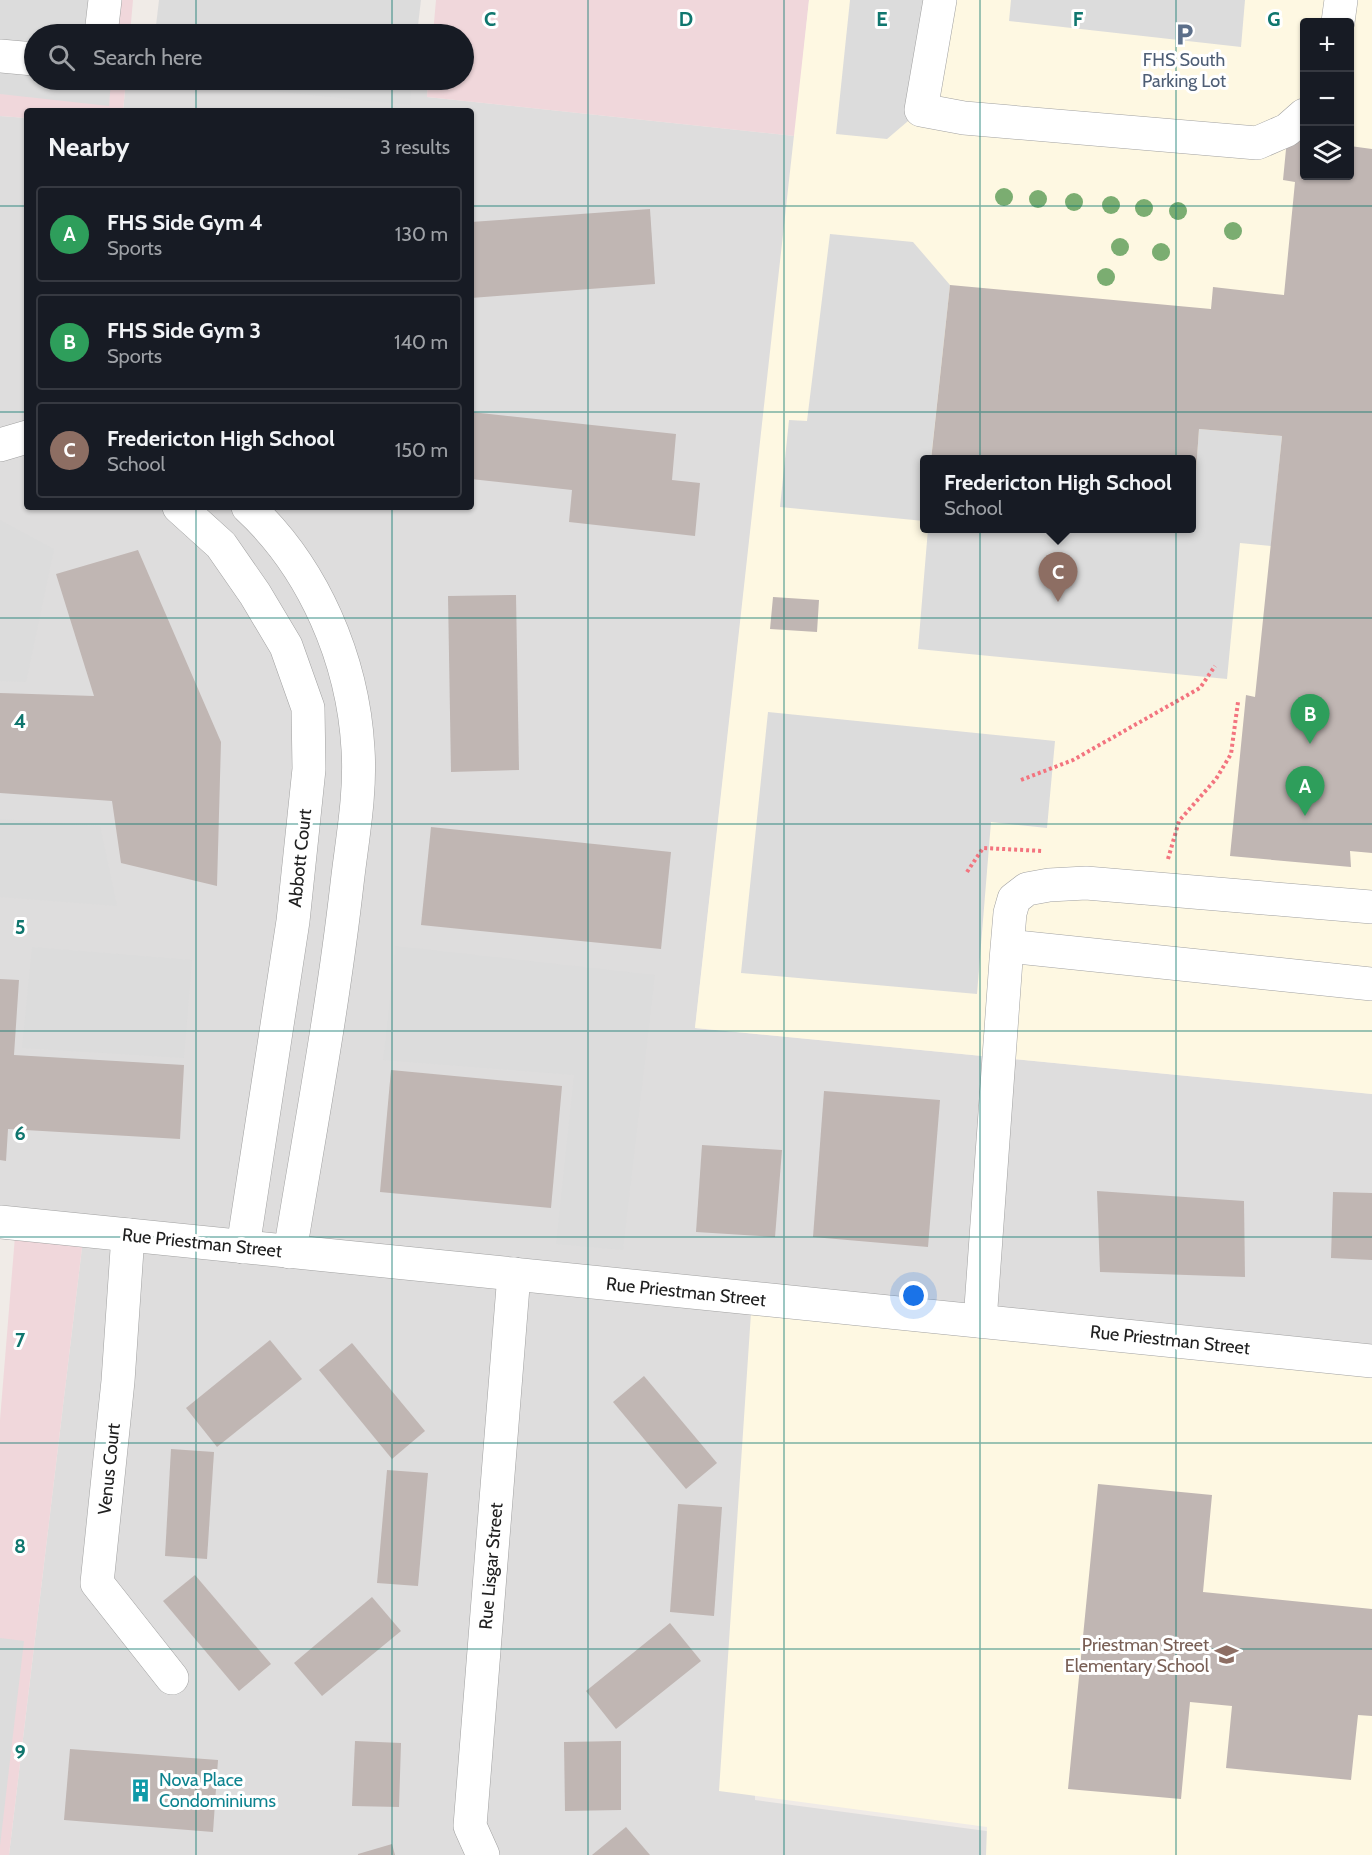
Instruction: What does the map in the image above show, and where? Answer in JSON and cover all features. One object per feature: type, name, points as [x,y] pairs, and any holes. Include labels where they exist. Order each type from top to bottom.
[{"type":"street","points":[[102,24],[105,0]]},
{"type":"street","points":[[940,0],[921,110],[963,118],[1257,143],[1287,130],[1300,119]]},
{"type":"street","points":[[1339,18],[1341,0]]},
{"type":"street","points":[[0,56],[24,58]]},
{"type":"street","points":[[0,445],[24,438]]},
{"type":"street","name":"Abbott Court","points":[[182,510],[221,545],[255,594],[286,646],[308,708],[309,769],[293,921],[243,1247]]},
{"type":"street","points":[[251,510],[294,559],[328,620],[349,688],[358,749],[355,810],[341,939],[290,1252]]},
{"type":"street","points":[[980,1321],[1010,913],[1014,899],[1027,889],[1086,883],[1372,907]]},
{"type":"street","points":[[1008,946],[1372,984]]},
{"type":"street","name":"Rue Priestman Street","points":[[0,1222],[1372,1361]]},
{"type":"street","name":"Venus Court","points":[[128,1235],[118,1381],[98,1583],[172,1678]]},
{"type":"street","name":"Rue Lisgar Street","points":[[483,1855],[470,1826],[514,1274]]},
{"type":"path","points":[[1021,780],[1072,760],[1200,687],[1215,666]]},
{"type":"path","points":[[1167,862],[1179,821],[1216,779],[1231,754],[1238,702]]},
{"type":"shaded area","points":[[0,0],[133,0],[131,24],[24,24],[24,90],[125,90],[123,108],[24,108],[24,118],[0,116]]},
{"type":"shaded area","points":[[0,0],[119,0],[117,24],[24,24],[24,90],[110,90],[109,106],[0,94]]},
{"type":"shaded area","points":[[159,0],[421,0],[418,24],[156,24]]},
{"type":"shaded area","points":[[436,0],[809,0],[795,136],[427,97],[427,90],[474,90],[474,24],[434,24]]},
{"type":"shaded area","points":[[809,0],[1372,0],[1372,1094],[695,1028]]},
{"type":"shaded area","points":[[850,0],[940,0],[921,110],[887,139],[836,134]]},
{"type":"shaded area","name":"FHS South Parking Lot","points":[[1011,0],[1245,0],[1241,47],[1009,21]]},
{"type":"shaded area","points":[[125,90],[427,90],[427,97],[795,136],[695,1028],[1372,1094],[1372,1361],[752,1299],[755,1800],[1023,1836],[1022,1855],[9,1855],[84,1231],[0,1222],[0,116],[24,118],[24,510],[474,510],[474,108],[123,108]]},
{"type":"shaded area","points":[[261,90],[411,90],[410,105]]},
{"type":"shaded area","points":[[830,234],[913,242],[950,285],[931,455],[920,455],[920,521],[780,507],[789,420],[807,421]]},
{"type":"shaded area","points":[[1199,429],[1282,436],[1271,546],[1240,543],[1227,679],[918,649],[928,533],[1196,533]]},
{"type":"shaded area","points":[[0,520],[54,549],[26,682],[0,681]]},
{"type":"shaded area","points":[[768,712],[1055,741],[1047,828],[991,822],[977,994],[741,973]]},
{"type":"shaded area","points":[[0,819],[100,826],[117,906],[0,897]]},
{"type":"shaded area","points":[[396,946],[655,975],[623,1250],[556,1244],[574,1075],[383,1060]]},
{"type":"shaded area","points":[[32,947],[192,960],[184,1058],[22,1048]]},
{"type":"shaded area","points":[[16,1224],[84,1231],[9,1855],[0,1855],[0,1420]]},
{"type":"shaded area","points":[[752,1298],[1372,1361],[1372,1855],[986,1855],[987,1827],[719,1791]]},
{"type":"shaded area","points":[[0,1638],[24,1641],[0,1846]]},
{"type":"building","points":[[1287,139],[1300,141],[1300,180],[1354,180],[1354,147],[1372,149],[1372,853],[1350,851],[1351,867],[1230,856],[1246,695],[1255,697],[1282,436],[1199,429],[1196,472],[1196,455],[932,455],[950,285],[1211,309],[1213,287],[1284,295],[1295,182],[1283,180]]},
{"type":"building","points":[[650,209],[655,284],[474,298],[474,222]]},
{"type":"building","points":[[474,412],[676,434],[672,480],[700,483],[695,536],[569,522],[572,490],[474,479]]},
{"type":"building","points":[[138,550],[221,742],[217,886],[121,863],[112,801],[0,793],[0,693],[94,696],[56,574]]},
{"type":"building","points":[[516,595],[519,770],[451,772],[448,596]]},
{"type":"building","points":[[773,597],[819,600],[817,632],[770,629]]},
{"type":"building","points":[[431,827],[671,852],[661,949],[421,925]]},
{"type":"building","points":[[0,979],[19,980],[14,1055],[184,1065],[180,1139],[8,1129],[6,1161],[0,1160]]},
{"type":"building","points":[[391,1070],[562,1086],[551,1208],[380,1192]]},
{"type":"building","points":[[824,1091],[940,1100],[928,1247],[813,1237]]},
{"type":"building","points":[[702,1145],[782,1150],[775,1237],[696,1232]]},
{"type":"building","points":[[1097,1191],[1244,1201],[1245,1277],[1100,1272]]},
{"type":"building","points":[[1333,1192],[1372,1193],[1372,1260],[1331,1258]]},
{"type":"building","points":[[270,1340],[302,1379],[217,1447],[186,1408]]},
{"type":"building","points":[[352,1343],[425,1431],[392,1459],[319,1370]]},
{"type":"building","points":[[644,1376],[717,1463],[686,1489],[613,1402]]},
{"type":"building","points":[[171,1449],[214,1452],[207,1559],[165,1556]]},
{"type":"building","points":[[387,1470],[428,1473],[418,1586],[377,1583]]},
{"type":"building","name":"Priestman Street Elementary School","points":[[1098,1484],[1212,1495],[1203,1592],[1372,1609],[1372,1716],[1358,1715],[1351,1780],[1226,1768],[1232,1706],[1190,1702],[1181,1799],[1068,1789]]},
{"type":"building","points":[[678,1504],[722,1507],[714,1616],[670,1612]]},
{"type":"building","points":[[195,1575],[271,1664],[239,1691],[163,1601]]},
{"type":"building","points":[[372,1597],[401,1631],[322,1696],[294,1663]]},
{"type":"building","points":[[670,1623],[701,1661],[616,1729],[586,1691]]},
{"type":"building","points":[[355,1741],[401,1743],[399,1807],[352,1806]]},
{"type":"building","points":[[621,1741],[621,1810],[565,1811],[564,1742]]},
{"type":"building","name":"Nova Place Condominiums","points":[[70,1749],[218,1760],[213,1832],[64,1820]]},
{"type":"building","points":[[626,1827],[650,1855],[592,1855]]},
{"type":"building","points":[[392,1844],[395,1855],[358,1855],[358,1854]]},
{"type":"place","name":"FHS South Parking Lot","points":[[1184,34]]},
{"type":"place","name":"Fredericton High School","points":[[1058,602]]},
{"type":"place","name":"FHS Side Gym 3","points":[[1310,744]]},
{"type":"place","name":"FHS Side Gym 4","points":[[1305,816]]},
{"type":"place","name":"Priestman Street Elementary School","points":[[1227,1655]]},
{"type":"place","name":"Nova Place Condominiums","points":[[141,1790]]}]
